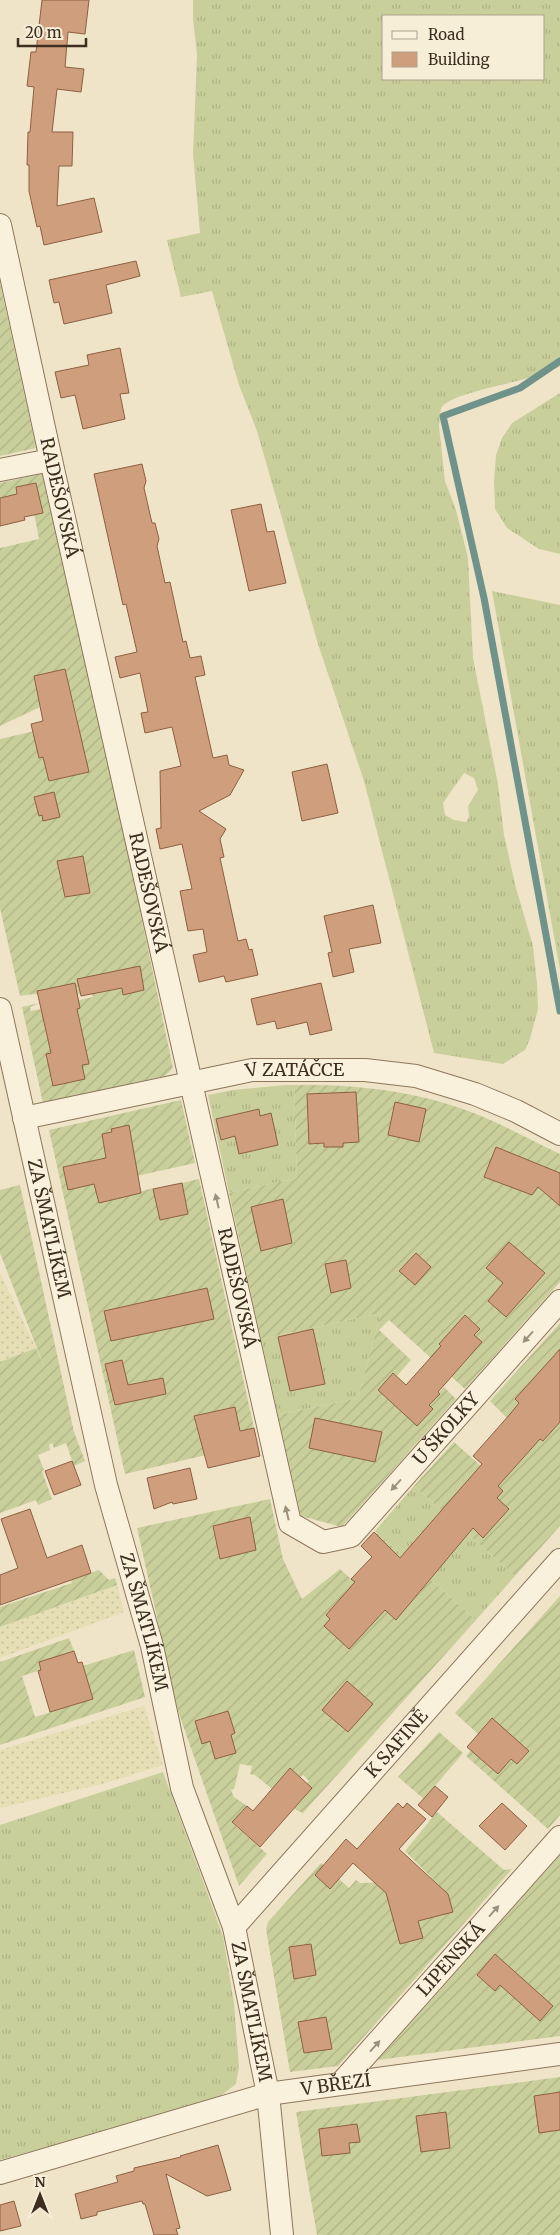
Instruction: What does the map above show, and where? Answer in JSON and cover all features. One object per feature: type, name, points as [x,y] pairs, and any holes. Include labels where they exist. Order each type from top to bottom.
[{"type":"street","name":"RADEŠOVSKÁ","points":[[0,225],[190,1083],[290,1522],[323,1542]]},
{"type":"street","points":[[0,470],[51,460]]},
{"type":"street","name":"ZA ŠMATLÍKEM","points":[[0,1009],[106,1485],[152,1646],[182,1788],[234,1927],[268,2094],[282,2235]]},
{"type":"street","name":"V ZATÁČCE","points":[[24,1118],[252,1070],[365,1070],[416,1076],[476,1094],[516,1111],[560,1134]]},
{"type":"street","name":"U ŠKOLKY","points":[[323,1542],[351,1536],[560,1301]]},
{"type":"street","name":"K SAFINĚ","points":[[234,1927],[560,1560]]},
{"type":"street","name":"LIPENSKÁ","points":[[342,2082],[560,1837]]},
{"type":"street","name":"V BŘEZÍ","points":[[0,2173],[268,2094],[342,2082],[560,2054]]},
{"type":"shaded area","points":[[0,1273],[36,1348],[0,1362]]},
{"type":"shaded area","points":[[117,1585],[124,1612],[0,1658],[0,1627]]},
{"type":"shaded area","points":[[144,1706],[163,1765],[106,1783],[0,1808],[0,1750]]},
{"type":"green space","points":[[193,0],[560,0],[560,366],[548,372],[477,391],[448,402],[441,408],[439,426],[445,481],[456,510],[468,558],[473,658],[498,784],[504,835],[516,888],[533,946],[537,983],[538,1009],[530,1039],[525,1050],[503,1064],[434,1053],[364,781],[318,644],[257,431],[239,385],[212,291],[181,297],[167,240],[200,233],[193,154],[197,55]],"holes":[[[464,773],[474,778],[478,790],[468,806],[469,817],[466,822],[454,820],[445,815],[443,803]]]},
{"type":"green space","points":[[0,283],[36,448],[0,456]]},
{"type":"green space","points":[[560,393],[560,554],[539,549],[507,528],[495,509],[494,481],[496,455],[502,438],[512,423]]},
{"type":"green space","points":[[42,474],[124,835],[173,1068],[165,1076],[43,1103],[22,1007],[40,1003],[30,1007],[31,1011],[41,1009],[46,1029],[80,1021],[76,1001],[93,997],[91,992],[20,996],[0,908],[0,739],[78,721],[65,669],[34,676],[40,707],[0,726],[0,548],[39,539],[30,493],[0,500],[0,483]]},
{"type":"green space","points":[[492,591],[560,605],[560,970]]},
{"type":"green space","points":[[294,1085],[297,1178],[229,1193],[208,1095],[233,1090]]},
{"type":"green space","points":[[294,1085],[365,1088],[436,1100],[491,1120],[560,1154],[560,1282],[465,1389],[389,1320],[379,1330],[411,1360],[397,1376],[393,1373],[417,1426],[433,1409],[429,1405],[444,1387],[456,1399],[342,1527],[301,1516],[278,1415],[358,1398],[381,1313],[261,1339],[229,1193],[297,1178]]},
{"type":"green space","points":[[181,1100],[195,1163],[96,1185],[125,1196],[153,1188],[160,1220],[188,1214],[182,1183],[199,1179],[254,1428],[240,1431],[234,1407],[196,1416],[195,1422],[206,1455],[125,1474],[49,1130]]},
{"type":"green space","points":[[20,1185],[74,1432],[85,1461],[74,1466],[66,1443],[54,1448],[52,1443],[49,1445],[50,1450],[38,1455],[52,1499],[38,1505],[36,1500],[0,1513],[0,1362],[36,1348],[45,1369],[0,1253],[0,1190]]},
{"type":"green space","points":[[381,1313],[358,1398],[278,1415],[261,1339]]},
{"type":"green space","points":[[560,1323],[560,1526],[515,1576],[414,1486],[454,1442],[500,1483],[528,1453],[509,1420],[490,1401]]},
{"type":"green space","points":[[414,1486],[515,1576],[476,1620],[375,1531]]},
{"type":"green space","points":[[270,1499],[283,1559],[302,1599],[340,1569],[396,1619],[421,1591],[399,1572],[375,1531],[476,1620],[303,1813],[294,1809],[312,1788],[307,1783],[309,1781],[303,1775],[301,1777],[290,1768],[272,1789],[255,1775],[250,1774],[252,1766],[240,1764],[234,1789],[231,1790],[234,1797],[247,1806],[232,1823],[267,1854],[239,1886],[178,1711],[137,1528]]},
{"type":"green space","points":[[99,1570],[109,1580],[115,1578],[117,1585],[0,1627],[0,1607],[72,1583],[71,1580]]},
{"type":"green space","points":[[560,1596],[560,1815],[548,1829],[466,1756],[471,1750],[511,1759],[517,1764],[529,1751],[492,1719],[478,1734],[455,1713]]},
{"type":"green space","points":[[69,1638],[74,1651],[39,1662],[41,1670],[22,1676],[35,1717],[93,1699],[83,1666],[134,1650],[145,1697],[0,1745],[0,1662]]},
{"type":"green space","points":[[439,1732],[463,1753],[424,1799],[398,1777]]},
{"type":"green space","points":[[163,1772],[223,1936],[234,2003],[239,2067],[236,2084],[214,2101],[0,2160],[0,1825]]},
{"type":"green space","points":[[437,1812],[504,1870],[512,1869],[338,2066],[290,2072],[266,1929],[268,1922],[321,1863],[349,1888],[356,1880],[360,1883],[398,1882],[412,1892],[439,1885],[405,1851]]},
{"type":"green space","points":[[560,1855],[560,2036],[378,2060]]},
{"type":"green space","points":[[560,2077],[560,2235],[317,2235],[296,2112]]},
{"type":"building","points":[[42,0],[89,0],[85,34],[68,32],[65,67],[84,69],[81,92],[57,89],[52,132],[73,132],[72,166],[59,166],[57,206],[94,198],[102,232],[44,245],[40,226],[37,227],[29,191],[29,165],[27,165],[28,132],[30,132],[34,87],[27,86],[31,52],[36,52]]},
{"type":"building","points":[[136,261],[140,276],[106,285],[112,313],[64,324],[59,302],[54,303],[49,280]]},
{"type":"building","points":[[120,348],[129,393],[120,394],[125,419],[83,429],[75,395],[61,398],[55,372],[89,365],[87,355]]},
{"type":"building","points":[[142,464],[146,481],[144,488],[152,523],[155,523],[159,539],[157,546],[165,583],[170,582],[183,642],[186,641],[190,658],[201,656],[205,675],[195,677],[213,758],[227,755],[229,765],[244,770],[230,795],[199,811],[226,829],[220,839],[224,857],[220,858],[238,941],[246,939],[249,950],[252,949],[258,975],[226,982],[224,976],[199,982],[193,955],[207,952],[203,929],[188,931],[180,891],[192,889],[182,844],[160,849],[156,829],[161,828],[160,771],[181,766],[172,727],[145,733],[141,713],[148,712],[140,673],[120,678],[115,657],[137,652],[126,604],[123,605],[94,474]]},
{"type":"building","points":[[36,483],[43,513],[24,517],[25,520],[0,526],[0,498],[17,494],[16,487]]},
{"type":"building","points":[[261,504],[267,532],[274,531],[286,583],[249,591],[231,510]]},
{"type":"building","points":[[65,669],[89,772],[49,781],[43,757],[39,758],[31,724],[43,721],[34,676]]},
{"type":"building","points":[[327,764],[338,813],[302,821],[292,772]]},
{"type":"building","points":[[54,792],[60,817],[43,821],[42,815],[39,816],[34,797]]},
{"type":"building","points":[[83,856],[90,893],[65,897],[57,861]]},
{"type":"building","points":[[373,905],[381,943],[349,949],[354,972],[333,977],[328,953],[332,952],[324,916]]},
{"type":"building","points":[[140,966],[144,990],[123,995],[122,988],[81,996],[77,979]]},
{"type":"building","points":[[75,983],[80,1008],[77,1009],[89,1064],[82,1065],[85,1079],[53,1086],[46,1054],[51,1053],[37,991]]},
{"type":"building","points":[[321,983],[332,1030],[310,1035],[307,1022],[277,1029],[275,1021],[257,1025],[251,999]]},
{"type":"building","points":[[356,1092],[359,1142],[343,1143],[343,1147],[324,1147],[324,1143],[309,1144],[307,1094]]},
{"type":"building","points":[[395,1102],[426,1109],[419,1142],[388,1135]]},
{"type":"building","points":[[259,1109],[260,1116],[271,1113],[278,1145],[239,1154],[235,1136],[221,1140],[216,1119]]},
{"type":"building","points":[[129,1125],[141,1193],[99,1203],[94,1184],[68,1190],[63,1167],[106,1158],[102,1134],[112,1132],[111,1129]]},
{"type":"building","points":[[496,1147],[560,1173],[560,1206],[538,1187],[532,1195],[484,1177]]},
{"type":"building","points":[[182,1183],[188,1214],[160,1220],[153,1189]]},
{"type":"building","points":[[283,1199],[292,1243],[261,1251],[251,1207]]},
{"type":"building","points":[[509,1242],[545,1273],[506,1317],[488,1301],[503,1283],[486,1268]]},
{"type":"building","points":[[416,1253],[431,1267],[415,1285],[399,1271]]},
{"type":"building","points":[[346,1260],[351,1288],[331,1293],[325,1264]]},
{"type":"building","points":[[207,1288],[214,1319],[111,1341],[104,1311]]},
{"type":"building","points":[[465,1315],[480,1329],[474,1335],[482,1342],[438,1392],[440,1394],[429,1405],[433,1409],[417,1426],[378,1390],[393,1373],[406,1385],[441,1346],[439,1344]]},
{"type":"building","points":[[313,1329],[325,1384],[290,1391],[278,1337]]},
{"type":"building","points":[[560,1349],[560,1422],[543,1441],[540,1439],[498,1486],[503,1491],[497,1498],[509,1509],[483,1538],[473,1528],[396,1620],[385,1610],[349,1649],[324,1626],[330,1619],[326,1615],[355,1582],[351,1579],[372,1557],[361,1546],[374,1532],[400,1558],[482,1464],[473,1456],[519,1403],[515,1399]]},
{"type":"building","points":[[122,1360],[128,1385],[163,1378],[166,1394],[115,1405],[105,1364]]},
{"type":"building","points":[[235,1407],[240,1431],[254,1428],[260,1456],[208,1468],[194,1416]]},
{"type":"building","points":[[315,1418],[382,1432],[375,1462],[309,1448]]},
{"type":"building","points":[[72,1461],[81,1485],[54,1495],[45,1471]]},
{"type":"building","points":[[190,1468],[197,1499],[173,1504],[172,1502],[154,1509],[147,1478]]},
{"type":"building","points":[[30,1509],[47,1558],[82,1545],[91,1573],[0,1605],[0,1575],[18,1568],[1,1519]]},
{"type":"building","points":[[250,1517],[256,1550],[220,1559],[213,1526]]},
{"type":"building","points":[[74,1651],[78,1663],[82,1662],[93,1699],[50,1712],[38,1671],[41,1670],[39,1662]]},
{"type":"building","points":[[347,1681],[373,1704],[348,1732],[322,1710]]},
{"type":"building","points":[[228,1711],[235,1733],[231,1735],[236,1753],[215,1759],[210,1741],[202,1744],[195,1721]]},
{"type":"building","points":[[492,1718],[529,1751],[517,1764],[511,1759],[498,1774],[467,1747]]},
{"type":"building","points":[[290,1768],[312,1788],[260,1847],[232,1822],[247,1806],[253,1811]]},
{"type":"building","points":[[435,1786],[448,1797],[432,1817],[418,1805]]},
{"type":"building","points":[[398,1803],[403,1808],[407,1803],[426,1819],[399,1849],[448,1894],[453,1912],[418,1921],[423,1938],[400,1944],[386,1893],[353,1863],[330,1889],[315,1875],[346,1839],[357,1849]]},
{"type":"building","points":[[502,1803],[527,1826],[505,1850],[479,1826]]},
{"type":"building","points":[[311,1944],[316,1975],[294,1979],[289,1947]]},
{"type":"building","points":[[495,1954],[553,2006],[540,2021],[500,1985],[495,1991],[477,1975]]},
{"type":"building","points":[[326,2017],[332,2049],[304,2053],[298,2022]]},
{"type":"building","points":[[560,2092],[560,2130],[539,2133],[534,2096]]},
{"type":"building","points":[[446,2112],[450,2148],[421,2152],[416,2116]]},
{"type":"building","points":[[357,2124],[360,2142],[349,2143],[350,2153],[322,2156],[319,2129]]},
{"type":"building","points":[[218,2145],[231,2190],[207,2196],[166,2174],[180,2228],[176,2229],[178,2235],[154,2235],[145,2204],[142,2201],[97,2212],[97,2215],[81,2219],[75,2194],[118,2182],[116,2176],[134,2171],[134,2168],[181,2157]]},
{"type":"building","points":[[14,2201],[21,2226],[0,2231],[0,2205]]},
{"type":"waterway","points":[[560,361],[520,388],[443,416],[484,598],[560,1011]]}]
